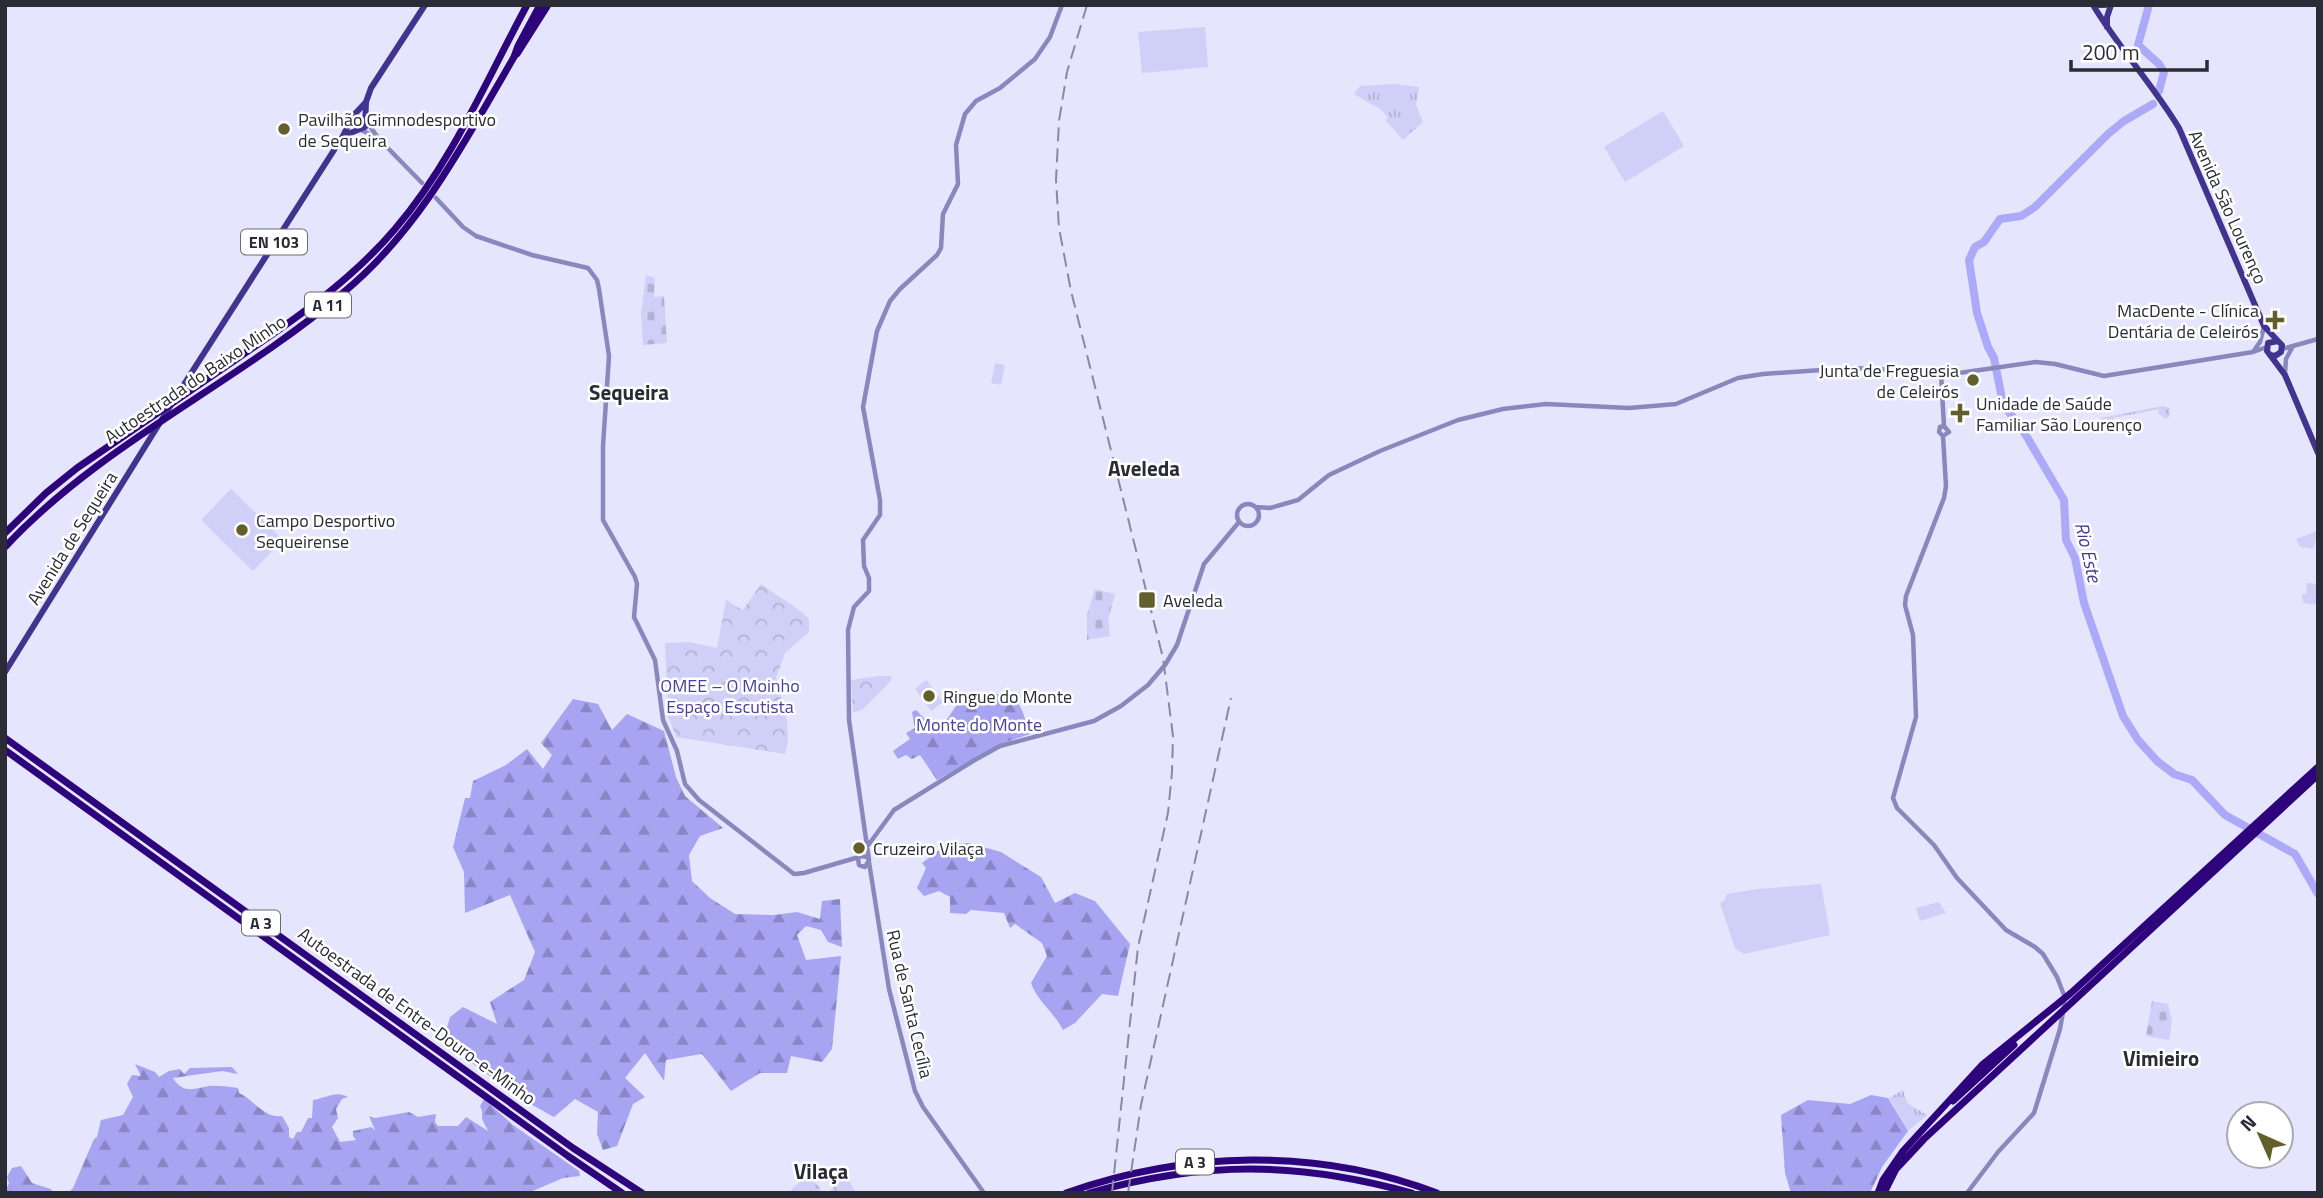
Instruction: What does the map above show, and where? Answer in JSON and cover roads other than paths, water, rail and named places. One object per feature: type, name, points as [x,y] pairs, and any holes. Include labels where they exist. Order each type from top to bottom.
[{"type":"highway","name":"Autoestrada do Baixo Minho","points":[[503,50],[503,40],[521,5]]},
{"type":"highway","name":"Autoestrada do Baixo Minho","points":[[5,533],[46,493],[77,468],[337,286],[387,237],[433,176],[527,5]]},
{"type":"highway","name":"Autoestrada do Baixo Minho","points":[[503,50],[512,42],[533,5]]},
{"type":"highway","name":"Autoestrada do Baixo Minho","points":[[5,547],[57,496],[135,439],[308,321],[378,261],[403,234],[441,181],[514,57],[540,5]]},
{"type":"highway","name":"Autoestrada do Baixo Minho","points":[[514,57],[523,49],[548,5]]},
{"type":"highway","name":"Autoestrada de Entre-Douro-e-Minho","points":[[5,738],[517,1108],[642,1193]]},
{"type":"highway","name":"Autoestrada de Entre-Douro-e-Minho","points":[[5,750],[622,1193]]},
{"type":"highway","points":[[1884,1193],[1896,1169],[1952,1113],[2306,782],[2318,767]]},
{"type":"highway","points":[[2306,782],[2318,775]]},
{"type":"highway","points":[[1878,1193],[1891,1167],[1946,1102],[1982,1065],[2071,993],[2232,850]]},
{"type":"highway","name":"A 3","points":[[1066,1193],[1186,1171],[1257,1167],[1306,1167],[1391,1178],[1437,1193]]},
{"type":"highway","name":"A 3","points":[[1306,1167],[1412,1193]]},
{"type":"main road","name":"EN 103","points":[[343,136],[352,117],[366,102],[371,88],[425,5]]},
{"type":"main road","points":[[2095,5],[2105,5]]},
{"type":"main road","name":"Avenida São Lourenço","points":[[2095,5],[2108,29],[2161,101],[2191,153],[2264,326]]},
{"type":"main road","points":[[2108,29],[2107,17],[2111,5]]},
{"type":"main road","name":"EN 103","points":[[359,130],[366,125],[366,102]]},
{"type":"main road","points":[[357,114],[366,119]]},
{"type":"main road","points":[[350,124],[359,130]]},
{"type":"main road","points":[[343,136],[359,130]]},
{"type":"main road","name":"Avenida de Sequeira","points":[[5,672],[343,136]]},
{"type":"main road","points":[[2264,326],[2278,341],[2282,350],[2285,375]]},
{"type":"main road","points":[[2264,326],[2268,350],[2285,375],[2318,453]]},
{"type":"main road","points":[[2268,350],[2272,340],[2278,341]]},
{"type":"main road","points":[[2268,350],[2277,355],[2282,350]]},
{"type":"street","name":"Rua de Santa Cecília","points":[[984,1193],[923,1107],[915,1091],[889,989],[872,885],[849,720],[849,621],[854,607],[869,591],[863,540],[880,515],[880,500],[863,407],[877,331],[887,308],[900,289],[937,255],[942,237],[943,214],[958,184],[956,145],[965,114],[976,101],[1000,88],[1035,59],[1050,37],[1062,5]]},
{"type":"street","points":[[366,119],[379,139],[422,183]]},
{"type":"street","points":[[359,130],[379,139]]},
{"type":"street","points":[[436,198],[463,227],[476,236],[532,256],[588,268],[593,273],[600,289],[609,356],[603,520],[635,577],[637,584],[634,617],[655,660],[663,720],[677,751],[685,784],[699,800],[794,874],[860,857],[867,857],[869,861],[865,867],[838,863]]},
{"type":"street","points":[[2253,352],[2260,342],[2264,326]]},
{"type":"street","points":[[2282,350],[2318,339]]},
{"type":"street","points":[[2278,341],[2294,345]]},
{"type":"street","points":[[2285,375],[2286,359],[2294,345]]},
{"type":"street","points":[[1240,523],[1237,513],[1241,507],[1248,504],[1270,508],[1298,500],[1329,475],[1366,457],[1473,415],[1546,404],[1629,408],[1676,404],[1738,379],[1763,374],[1851,368],[1959,373],[2036,362],[2104,376],[2268,350]]},
{"type":"street","points":[[1941,373],[1945,426],[1939,430],[1943,436],[1946,486],[1943,502],[1906,596],[1905,605],[1913,635],[1916,717],[1912,738],[1893,791],[1894,803],[1934,845],[1957,878],[2006,930],[2043,954],[2062,988],[2064,1007],[2034,1113],[1998,1152],[1967,1193]]},
{"type":"street","points":[[1256,507],[1259,518]]},
{"type":"street","points":[[1240,523],[1253,526],[1270,508]]},
{"type":"street","points":[[860,866],[857,862],[867,844],[894,810],[992,750],[1094,721],[1121,706],[1148,685],[1177,645],[1204,564],[1240,523]]},
{"type":"street","name":"Rua de Santa Cecília","points":[[860,866],[872,885]]},
{"type":"waterway","name":"Rio Este","points":[[2149,5],[2138,45],[2164,72],[2159,91]]},
{"type":"waterway","name":"Rio Este","points":[[2153,104],[2108,134],[2035,207],[2021,216],[2000,219],[1984,242],[1975,247],[1969,260],[1977,313],[1994,358],[2003,404],[2024,432],[2064,500],[2066,540],[2075,558],[2084,603],[2123,716],[2138,740],[2157,761],[2174,774],[2192,780],[2225,815],[2295,854],[2318,894]]},
{"type":"railway","points":[[1087,5],[1067,72],[1059,121],[1056,180],[1059,228],[1071,291],[1163,658],[1173,736],[1168,813],[1138,947],[1112,1193]]},
{"type":"railway","points":[[1128,1193],[1141,1105],[1231,698]]},
{"type":"place","name":"Pavilhão Gimnodesportivo de Sequeira","points":[[284,129]]},
{"type":"place","name":"MacDente - Clínica Dentária de Celeirós","points":[[2275,320]]},
{"type":"place","name":"Junta de Freguesia de Celeirós","points":[[1973,380]]},
{"type":"place","name":"Unidade de Saúde Familiar São Lourenço","points":[[1960,413]]},
{"type":"place","name":"Campo Desportivo Sequeirense","points":[[242,530]]},
{"type":"place","name":"Aveleda","points":[[1147,600]]},
{"type":"place","name":"Ringue do Monte","points":[[929,696]]},
{"type":"place","name":"Cruzeiro Vilaça","points":[[859,848]]},
{"type":"district","name":"Sequeira","points":[[629,392]]},
{"type":"district","name":"Aveleda","points":[[1144,468]]},
{"type":"district","name":"Vimieiro","points":[[2161,1058]]},
{"type":"district","name":"Vilaça","points":[[821,1171]]},
{"type":"park label","name":"OMEE – O Moinho Espaço Escutista","points":[[730,695]]},
{"type":"park label","name":"Monte do Monte","points":[[979,724]]}]
